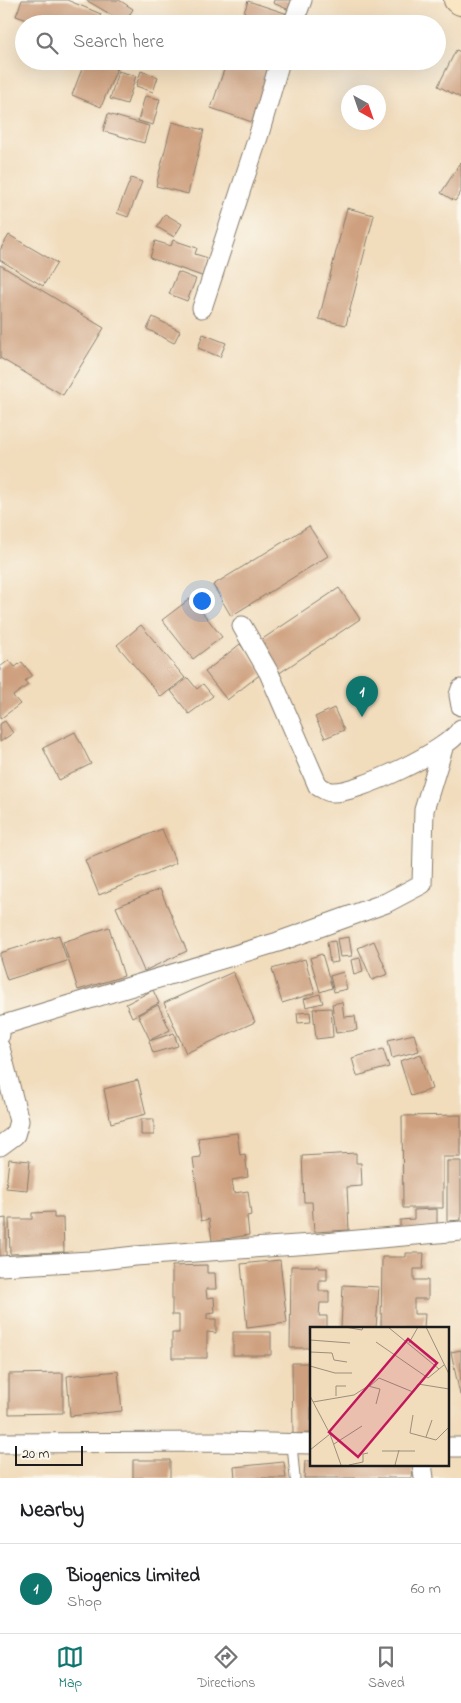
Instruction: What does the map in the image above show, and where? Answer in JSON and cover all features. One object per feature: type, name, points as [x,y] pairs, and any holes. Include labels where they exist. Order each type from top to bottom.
[{"type":"main road","points":[[457,0],[461,2]]},
{"type":"street","points":[[296,15],[302,0]]},
{"type":"street","points":[[202,308],[277,70]]},
{"type":"street","points":[[242,626],[269,673],[318,786],[330,793],[353,790],[391,774],[444,745],[458,734],[461,729]]},
{"type":"street","points":[[461,689],[461,706]]},
{"type":"street","points":[[0,1035],[0,1025],[278,942],[386,903],[422,884],[424,810],[444,745]]},
{"type":"street","points":[[0,1048],[18,1121],[15,1135],[0,1146]]},
{"type":"street","points":[[0,1266],[91,1261],[461,1231]]},
{"type":"street","points":[[0,1442],[310,1444]]},
{"type":"street","points":[[448,1447],[461,1447]]},
{"type":"lane","points":[[292,1444],[295,1478]]},
{"type":"building","points":[[22,0],[67,0],[101,14],[101,15],[16,15]]},
{"type":"building","points":[[86,0],[119,0],[133,9],[130,15],[111,15]]},
{"type":"building","points":[[274,0],[299,0],[294,12],[273,3]]},
{"type":"building","points":[[248,1],[288,14],[288,15],[243,15]]},
{"type":"building","points":[[456,50],[461,52],[461,98],[438,86]]},
{"type":"building","points":[[82,70],[116,70],[101,107],[72,95]]},
{"type":"building","points":[[224,70],[269,70],[252,122],[211,108]]},
{"type":"building","points":[[118,71],[136,76],[127,104],[110,99]]},
{"type":"building","points":[[141,71],[158,77],[153,92],[136,86]]},
{"type":"building","points":[[145,96],[160,99],[153,125],[138,121]]},
{"type":"building","points":[[108,114],[149,126],[144,143],[103,131]]},
{"type":"building","points":[[172,122],[204,130],[188,194],[156,186]]},
{"type":"building","points":[[461,162],[461,192],[455,201],[441,193]]},
{"type":"building","points":[[131,178],[142,182],[128,217],[117,213]]},
{"type":"building","points":[[347,208],[374,215],[346,325],[319,319]]},
{"type":"building","points":[[165,214],[182,224],[174,237],[157,227]]},
{"type":"building","points":[[9,235],[57,263],[43,286],[0,260],[0,250]]},
{"type":"building","points":[[173,240],[197,248],[195,254],[208,258],[202,276],[150,258],[155,241],[171,246]]},
{"type":"building","points":[[0,265],[104,328],[63,395],[0,358]]},
{"type":"building","points":[[178,272],[196,279],[187,301],[169,294]]},
{"type":"building","points":[[153,317],[180,331],[174,343],[147,329]]},
{"type":"building","points":[[203,334],[226,343],[220,357],[198,348]]},
{"type":"building","points":[[309,526],[328,556],[231,616],[213,585]]},
{"type":"building","points":[[339,588],[360,619],[278,674],[258,642]]},
{"type":"building","points":[[191,598],[222,637],[193,659],[162,620]]},
{"type":"building","points":[[141,625],[185,678],[161,697],[117,645]]},
{"type":"building","points":[[240,644],[262,673],[227,700],[205,672]]},
{"type":"building","points":[[9,660],[15,667],[22,662],[32,675],[25,681],[28,685],[13,696],[20,704],[0,719],[0,667]]},
{"type":"building","points":[[188,678],[197,689],[203,684],[213,696],[189,714],[171,691]]},
{"type":"building","points":[[334,708],[344,730],[325,738],[315,717]]},
{"type":"building","points":[[5,721],[13,733],[0,742],[0,724]]},
{"type":"building","points":[[75,732],[91,764],[59,780],[43,748]]},
{"type":"building","points":[[162,829],[176,863],[99,895],[85,860]]},
{"type":"building","points":[[160,889],[187,951],[144,971],[116,907]]},
{"type":"building","points":[[109,927],[124,976],[78,990],[63,942]]},
{"type":"building","points":[[59,935],[67,961],[7,980],[0,953]]},
{"type":"building","points":[[349,937],[352,956],[340,957],[337,939]]},
{"type":"building","points":[[335,941],[338,962],[330,963],[327,942]]},
{"type":"building","points":[[374,941],[388,974],[372,980],[358,948]]},
{"type":"building","points":[[322,954],[332,988],[320,992],[310,958]]},
{"type":"building","points":[[360,958],[363,972],[354,975],[351,960]]},
{"type":"building","points":[[305,959],[315,993],[282,1003],[272,969]]},
{"type":"building","points":[[233,972],[255,1022],[186,1053],[164,1003]]},
{"type":"building","points":[[343,972],[347,989],[334,992],[330,976]]},
{"type":"building","points":[[153,990],[159,1003],[132,1017],[126,1004]]},
{"type":"building","points":[[320,994],[323,1003],[306,1007],[304,999]]},
{"type":"building","points":[[342,1002],[344,1017],[355,1016],[357,1030],[336,1033],[332,1004]]},
{"type":"building","points":[[158,1005],[170,1030],[150,1040],[138,1015]]},
{"type":"building","points":[[331,1008],[333,1037],[316,1039],[313,1009]]},
{"type":"building","points":[[310,1012],[311,1022],[298,1023],[297,1013]]},
{"type":"building","points":[[174,1033],[178,1046],[153,1053],[149,1041]]},
{"type":"building","points":[[414,1034],[419,1051],[392,1058],[388,1040]]},
{"type":"building","points":[[383,1049],[389,1067],[357,1076],[352,1058]]},
{"type":"building","points":[[421,1054],[432,1089],[411,1096],[400,1061]]},
{"type":"building","points":[[138,1080],[146,1114],[111,1123],[104,1089]]},
{"type":"building","points":[[461,1115],[461,1157],[443,1157],[443,1208],[403,1208],[402,1116]]},
{"type":"building","points":[[141,1119],[154,1119],[154,1135],[141,1135]]},
{"type":"building","points":[[237,1133],[240,1155],[245,1154],[248,1177],[232,1180],[234,1193],[248,1191],[251,1215],[247,1216],[249,1235],[212,1241],[209,1219],[201,1221],[193,1158],[201,1157],[198,1138]]},
{"type":"building","points":[[356,1153],[356,1163],[361,1163],[362,1186],[347,1187],[349,1230],[314,1232],[312,1202],[304,1202],[302,1156]]},
{"type":"building","points":[[9,1159],[30,1161],[27,1190],[6,1188]]},
{"type":"building","points":[[447,1161],[461,1161],[461,1220],[447,1221]]},
{"type":"building","points":[[437,1209],[437,1227],[400,1227],[400,1220],[414,1219],[414,1210]]},
{"type":"building","points":[[54,1212],[54,1218],[63,1218],[64,1252],[10,1254],[9,1219],[32,1219],[32,1213]]},
{"type":"building","points":[[6,1218],[6,1258],[0,1258],[0,1219]]},
{"type":"building","points":[[406,1253],[424,1253],[423,1269],[414,1269],[414,1280],[428,1280],[428,1299],[414,1299],[414,1314],[425,1314],[424,1327],[381,1327],[382,1257],[406,1257]]},
{"type":"building","points":[[280,1260],[287,1323],[247,1328],[241,1264]]},
{"type":"building","points":[[207,1265],[207,1273],[215,1273],[216,1289],[206,1289],[207,1298],[214,1297],[215,1313],[207,1314],[207,1319],[216,1319],[216,1333],[207,1332],[207,1358],[172,1358],[172,1333],[179,1333],[179,1315],[172,1315],[172,1266]]},
{"type":"building","points":[[291,1266],[319,1266],[319,1268],[327,1268],[327,1280],[319,1280],[319,1291],[329,1291],[329,1303],[320,1303],[319,1316],[327,1316],[327,1327],[310,1327],[310,1348],[290,1348]]},
{"type":"building","points":[[343,1285],[379,1287],[376,1327],[341,1327]]},
{"type":"building","points":[[233,1332],[271,1332],[271,1355],[233,1355]]},
{"type":"building","points":[[461,1350],[461,1395],[460,1395],[451,1352]]},
{"type":"building","points":[[292,1363],[310,1363],[310,1433],[293,1434]]},
{"type":"building","points":[[118,1371],[122,1411],[70,1416],[67,1376]]},
{"type":"building","points":[[63,1373],[63,1413],[9,1414],[9,1374]]},
{"type":"building","points":[[133,1460],[170,1460],[170,1478],[133,1478]]},
{"type":"building","points":[[305,1461],[310,1461],[310,1466],[413,1466],[412,1478],[304,1478]]},
{"type":"building","points":[[284,1462],[286,1478],[235,1478],[234,1467]]},
{"type":"place","name":"Biogenics Limited","points":[[362,717]]}]
